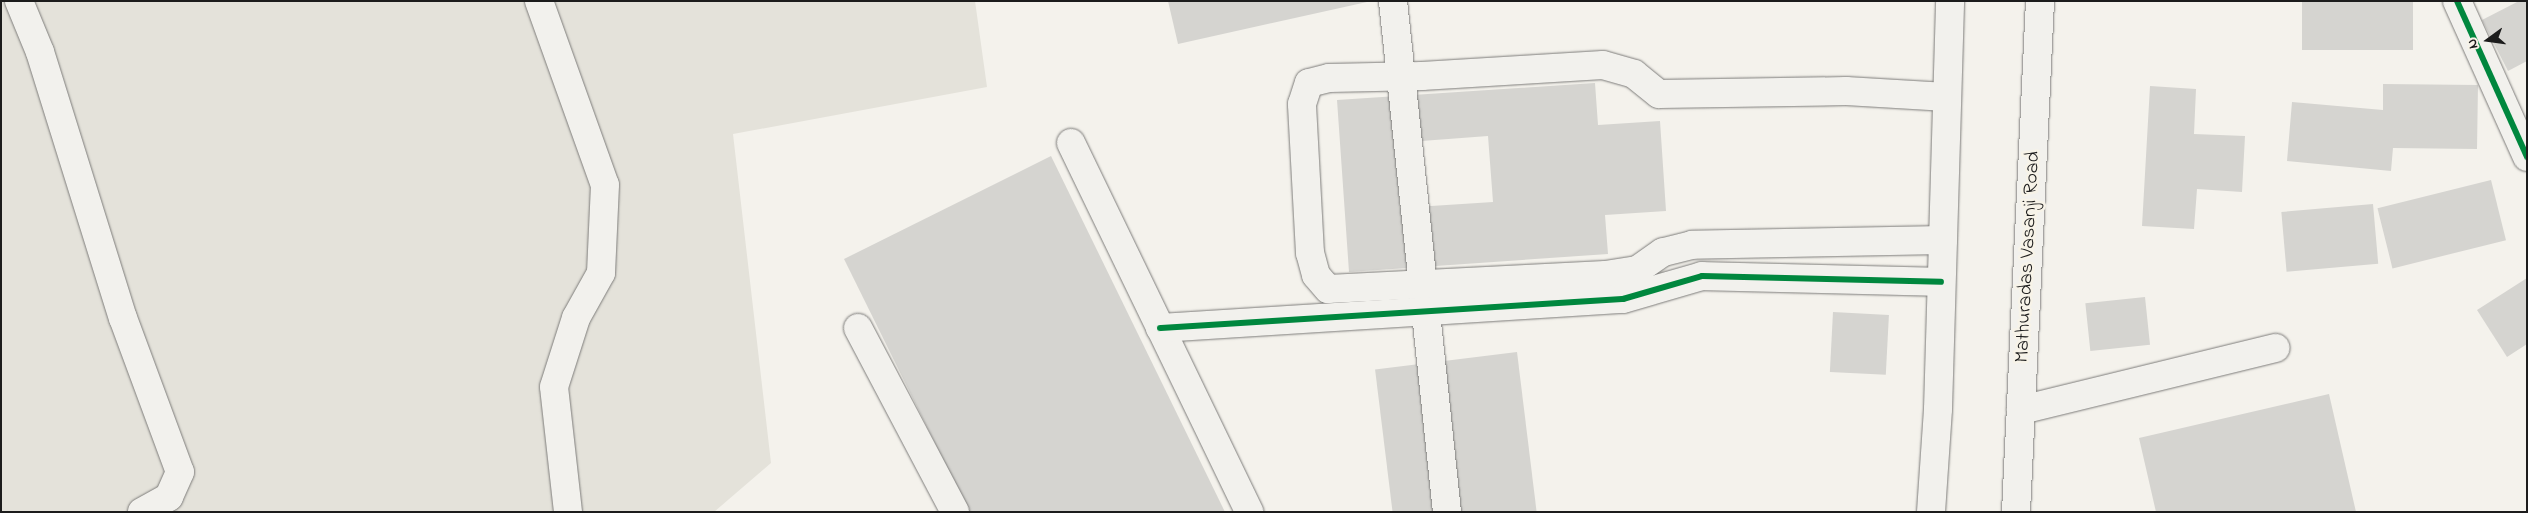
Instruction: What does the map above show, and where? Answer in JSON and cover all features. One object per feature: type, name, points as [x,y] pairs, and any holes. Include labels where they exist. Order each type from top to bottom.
[{"type":"main road","points":[[19,1],[40,52],[123,318],[180,472],[169,497],[142,512]]},
{"type":"main road","points":[[538,1],[605,185],[601,273],[576,318],[554,387],[568,512]]},
{"type":"main road","points":[[1393,1],[1447,512]]},
{"type":"main road","points":[[1931,512],[1942,282],[1950,1]]},
{"type":"main road","name":"Mathuradas Vasanji Road","points":[[2016,512],[2040,1]]},
{"type":"main road","points":[[2457,1],[2527,157]]},
{"type":"main road","points":[[1943,240],[1692,244],[1663,252],[1638,270],[1605,275],[1328,288],[1316,275],[1310,253],[1302,104],[1309,83],[1329,78],[1422,76],[1603,65],[1634,74],[1659,94],[1846,91],[1947,97]]},
{"type":"main road","points":[[1070,143],[1249,512]]},
{"type":"main road","points":[[1160,328],[1623,299],[1702,276],[1942,282]]},
{"type":"main road","points":[[858,328],[955,512]]},
{"type":"main road","points":[[2021,410],[2276,348]]},
{"type":"shaded area","points":[[1,1],[975,1],[987,87],[733,134],[771,463],[714,512],[1,512]]},
{"type":"building","points":[[1168,1],[1367,1],[1367,2],[1178,44]]},
{"type":"building","points":[[2302,1],[2413,1],[2413,50],[2302,50]]},
{"type":"building","points":[[2519,1],[2527,1],[2527,61],[2508,71],[2482,20]]},
{"type":"building","points":[[1595,83],[1598,125],[1660,121],[1666,211],[1605,215],[1608,254],[1349,272],[1337,100]],"holes":[[[1488,136],[1493,202],[1400,208],[1395,143]]]},
{"type":"building","points":[[2383,84],[2478,85],[2477,149],[2393,148],[2391,171],[2287,161],[2292,102],[2383,110]]},
{"type":"building","points":[[2150,86],[2196,89],[2194,134],[2245,136],[2242,192],[2197,189],[2194,229],[2142,226]]},
{"type":"building","points":[[1051,156],[1225,512],[969,512],[844,259]]},
{"type":"building","points":[[2491,180],[2506,240],[2392,268],[2377,208]]},
{"type":"building","points":[[2373,204],[2378,264],[2287,272],[2281,212]]},
{"type":"building","points":[[2527,278],[2527,344],[2507,357],[2477,310]]},
{"type":"building","points":[[2145,297],[2150,345],[2090,351],[2085,303]]},
{"type":"building","points":[[1833,312],[1889,315],[1886,375],[1830,372]]},
{"type":"building","points":[[1517,352],[1537,512],[1393,512],[1375,369]]},
{"type":"building","points":[[2329,394],[2356,512],[2156,512],[2139,438]]},
{"type":"cycle path","points":[[2457,1],[2527,157]]},
{"type":"cycle path","points":[[1160,328],[1623,299],[1702,276],[1941,282]]}]
